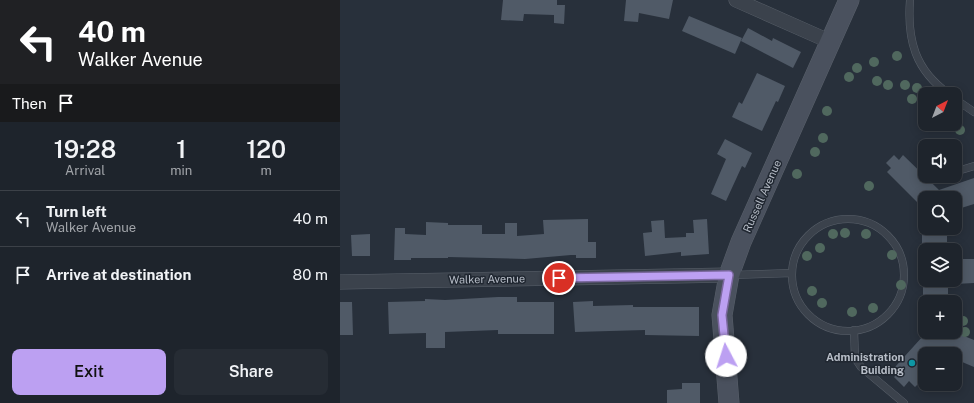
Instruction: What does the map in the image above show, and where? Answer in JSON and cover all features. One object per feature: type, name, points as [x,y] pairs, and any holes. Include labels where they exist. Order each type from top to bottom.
[{"type":"street","points":[[736,0],[831,42]]},
{"type":"street","name":"Russell Avenue","points":[[729,403],[722,315],[729,275],[741,242],[849,0]]},
{"type":"street","name":"Walker Avenue","points":[[340,282],[729,275]]},
{"type":"lane","points":[[910,0],[909,16],[914,52],[921,66],[932,80],[940,87]]},
{"type":"lane","points":[[962,104],[974,112]]},
{"type":"lane","points":[[962,170],[974,166]]},
{"type":"lane","points":[[853,218],[870,223],[885,233],[899,252],[904,274],[901,293],[893,308],[887,315],[868,327],[854,330],[837,330],[825,326],[812,317],[799,302],[792,282],[792,273],[793,263],[800,244],[812,231],[828,222],[853,218]]},
{"type":"lane","points":[[729,275],[792,273]]},
{"type":"lane","points":[[854,330],[855,358],[861,367],[904,403]]},
{"type":"building","points":[[503,0],[557,0],[557,5],[565,5],[564,24],[554,23],[554,15],[524,14],[523,21],[501,20]]},
{"type":"building","points":[[626,0],[673,0],[669,19],[639,13],[638,22],[624,21]]},
{"type":"building","points":[[689,16],[742,38],[735,54],[682,31]]},
{"type":"building","points":[[748,28],[772,41],[773,38],[801,52],[793,68],[741,41]]},
{"type":"building","points":[[757,73],[785,86],[762,131],[732,117],[739,102],[742,104]]},
{"type":"building","points":[[725,139],[752,153],[745,168],[742,166],[726,201],[711,194],[726,159],[717,154]]},
{"type":"building","points":[[894,155],[899,160],[903,155],[918,170],[918,183],[932,183],[939,190],[974,178],[974,204],[962,208],[962,191],[918,191],[918,203],[887,172],[891,168],[886,163]]},
{"type":"building","points":[[588,219],[588,242],[596,242],[596,258],[576,258],[576,255],[571,255],[525,259],[448,257],[394,260],[395,228],[405,228],[405,234],[426,235],[426,222],[448,223],[448,225],[482,225],[482,234],[505,234],[505,223],[517,223],[517,236],[544,234],[543,220]]},
{"type":"building","points":[[707,219],[709,254],[681,256],[681,252],[645,256],[643,233],[652,232],[651,221],[664,220],[665,238],[686,237],[686,233],[694,233],[693,220]]},
{"type":"building","points":[[370,234],[370,256],[352,256],[351,235]]},
{"type":"building","points":[[922,235],[947,235],[947,243],[922,243]]},
{"type":"building","points":[[962,259],[974,259],[974,283],[962,284]]},
{"type":"building","points":[[923,287],[948,287],[948,295],[923,295]]},
{"type":"building","points":[[517,297],[517,302],[554,302],[554,334],[498,334],[498,330],[445,332],[445,348],[426,348],[426,333],[389,334],[388,302],[425,301],[425,299],[445,300]]},
{"type":"building","points":[[593,301],[593,306],[633,305],[633,307],[699,307],[699,336],[645,335],[645,330],[575,332],[573,302]]},
{"type":"building","points":[[340,302],[352,302],[353,335],[340,335]]},
{"type":"building","name":"Administration Building","points":[[962,335],[974,340],[974,367],[962,362],[962,347],[918,347],[918,384],[915,387],[909,381],[904,387],[894,377],[900,371],[895,367],[920,339],[962,339]]},
{"type":"building","points":[[682,383],[700,383],[700,403],[667,403],[667,390],[682,389]]},
{"type":"place","name":"Administration Building","points":[[912,363]]},
{"type":"route","points":[[559,278],[729,275],[722,315],[726,356]]}]
